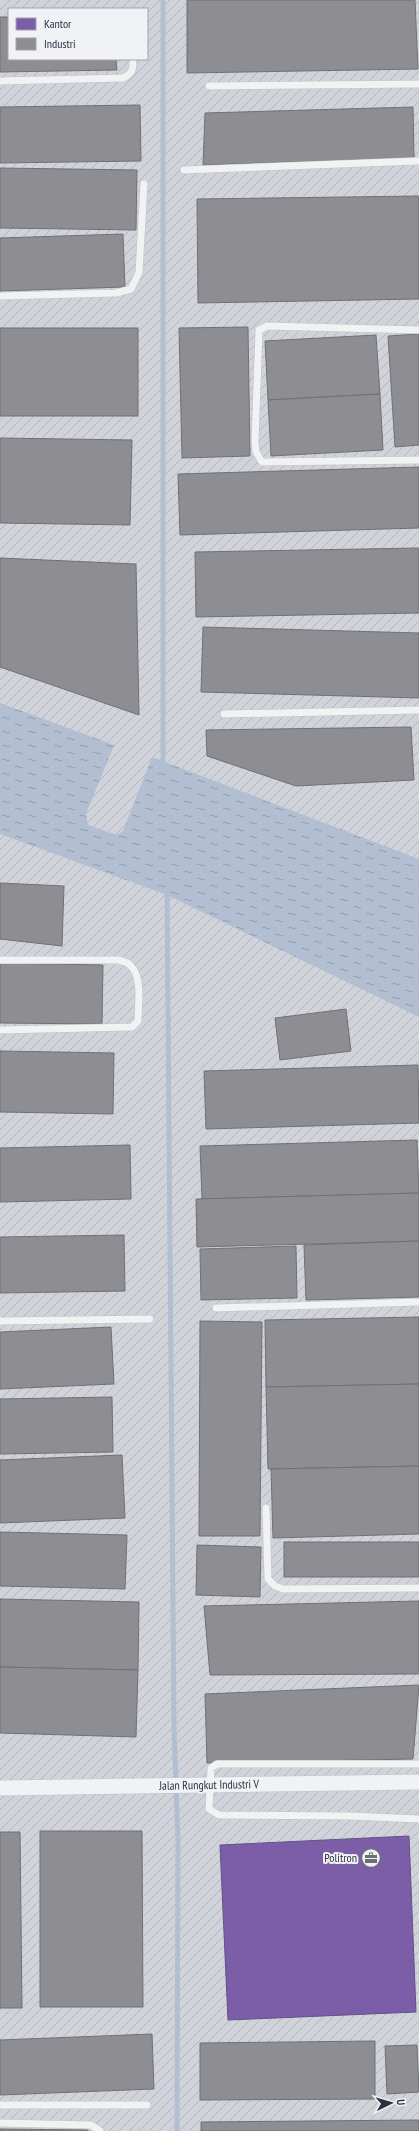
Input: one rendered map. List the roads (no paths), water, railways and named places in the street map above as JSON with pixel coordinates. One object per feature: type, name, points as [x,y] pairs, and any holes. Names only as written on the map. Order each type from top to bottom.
[{"type":"street","name":"Jalan Rungkut Industri V","points":[[0,1788],[419,1782]]},
{"type":"lane","points":[[0,81],[123,78],[131,74],[134,60]]},
{"type":"lane","points":[[209,86],[419,84]]},
{"type":"lane","points":[[184,170],[419,160]]},
{"type":"lane","points":[[0,296],[116,293],[131,289],[139,273],[144,184]]},
{"type":"lane","points":[[419,330],[267,326],[259,330],[255,441],[256,452],[262,462],[419,460]]},
{"type":"lane","points":[[224,714],[419,710]]},
{"type":"lane","points":[[0,960],[118,960],[129,964],[137,974],[139,1001],[138,1021],[132,1026],[0,1030]]},
{"type":"lane","points":[[216,1308],[419,1302]]},
{"type":"lane","points":[[0,1321],[150,1319]]},
{"type":"lane","points":[[266,1508],[268,1579],[275,1586],[283,1589],[419,1588]]},
{"type":"lane","points":[[419,1764],[217,1764],[211,1768],[209,1809],[219,1816],[350,1816],[419,1819]]},
{"type":"lane","points":[[0,2105],[147,2105]]},
{"type":"lane","points":[[0,2124],[91,2125],[100,2131]]},
{"type":"water","points":[[0,703],[114,745],[86,814],[88,825],[117,835],[123,831],[152,757],[419,859],[419,1017],[167,895],[0,834]]},
{"type":"waterway","points":[[163,0],[163,767]]},
{"type":"waterway","points":[[167,889],[174,1728],[178,1842],[177,2131]]},
{"type":"place","name":"Politron","points":[[371,1858]]}]
